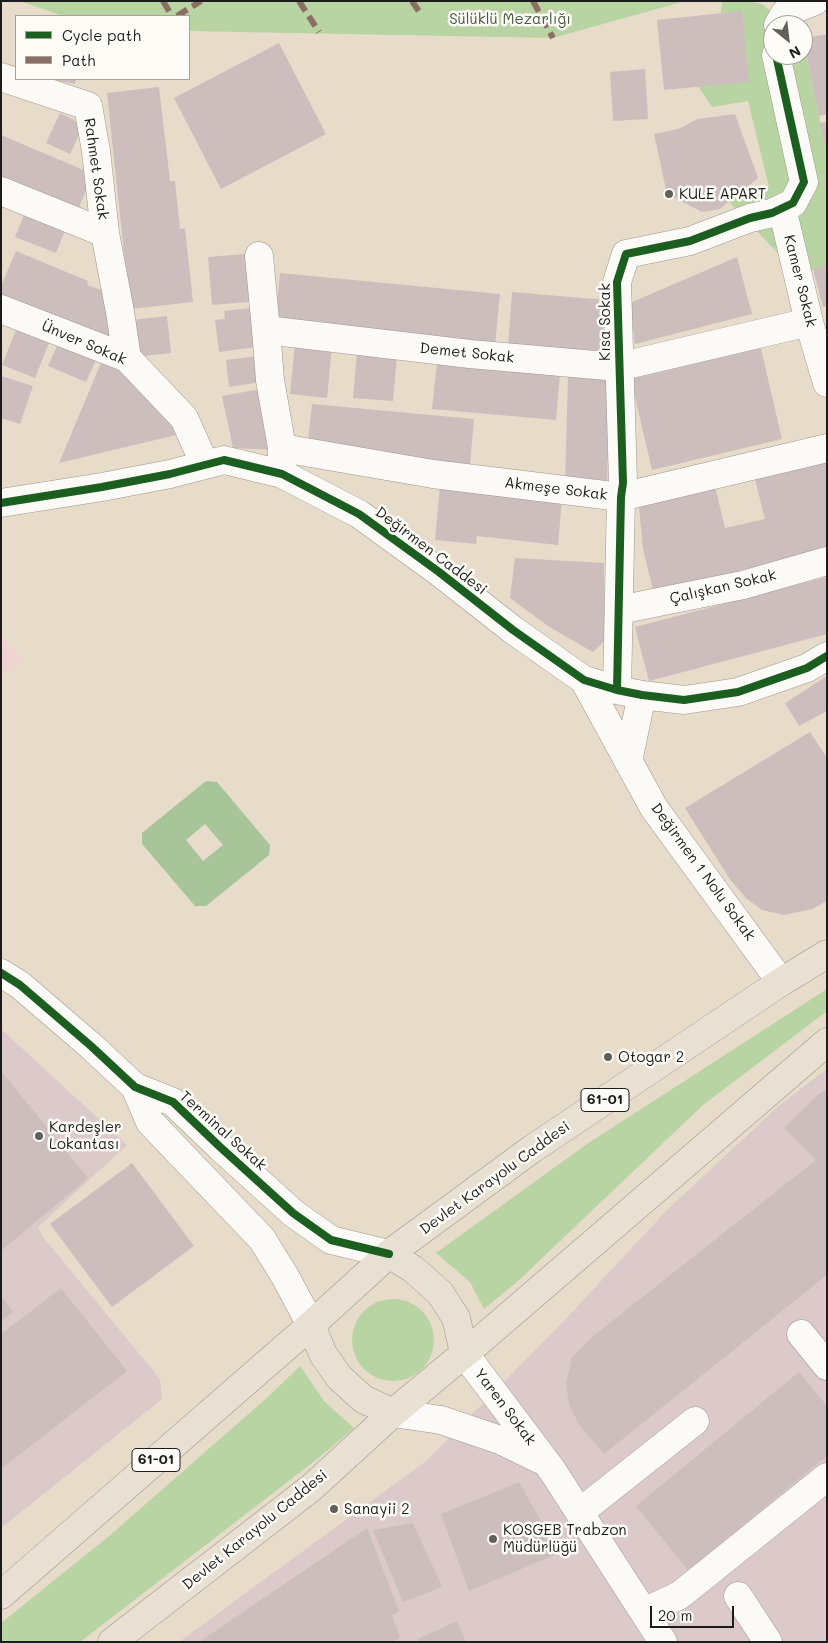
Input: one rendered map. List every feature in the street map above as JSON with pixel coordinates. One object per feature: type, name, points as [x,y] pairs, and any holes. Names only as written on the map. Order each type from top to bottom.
[{"type":"main road","name":"Devlet Karayolu Caddesi","points":[[1,1595],[390,1254],[532,1149],[781,982],[827,954]]},
{"type":"main road","name":"Devlet Karayolu Caddesi","points":[[112,1642],[311,1488],[393,1413],[827,1042]]},
{"type":"main road","points":[[390,1254],[413,1269],[440,1293],[456,1318],[464,1353]]},
{"type":"main road","points":[[311,1325],[323,1354],[340,1377],[363,1399],[393,1413]]},
{"type":"street","points":[[784,15],[815,1]]},
{"type":"street","name":"Kısa Sokak","points":[[630,693],[619,610],[621,497],[623,483],[618,367],[617,282],[626,254],[690,241],[750,218],[772,213],[794,203],[804,182],[778,65]]},
{"type":"street","name":"Rahmet Sokak","points":[[1,78],[88,106],[96,151],[105,233]]},
{"type":"street","points":[[1,191],[105,233],[127,358]]},
{"type":"street","name":"Kamer Sokak","points":[[782,208],[809,322],[827,383]]},
{"type":"street","points":[[259,256],[270,380],[282,461]]},
{"type":"street","name":"Ünver Sokak","points":[[1,309],[127,358],[184,418],[206,465]]},
{"type":"street","name":"Demet Sokak","points":[[266,330],[470,354],[618,367],[809,322]]},
{"type":"street","name":"Akmeşe Sokak","points":[[282,461],[432,474],[621,497],[827,448]]},
{"type":"street","name":"Değirmen Caddesi","points":[[1,503],[102,487],[224,460],[282,461],[439,572],[514,630],[584,680],[630,693],[684,700],[738,692],[807,668],[827,656]]},
{"type":"street","name":"Çalışkan Sokak","points":[[619,610],[743,586],[827,561]]},
{"type":"street","name":"Değirmen 1 Nolu Sokak","points":[[584,680],[654,808],[781,982]]},
{"type":"street","points":[[628,760],[630,693]]},
{"type":"street","name":"Terminal Sokak","points":[[1,973],[26,991],[135,1088],[173,1102],[293,1213],[331,1240],[390,1254]]},
{"type":"street","name":"Terminal Sokak","points":[[135,1088],[150,1122],[262,1239],[286,1278],[311,1325]]},
{"type":"street","points":[[801,1334],[827,1366]]},
{"type":"street","name":"Yaren Sokak","points":[[464,1353],[545,1461],[663,1642]]},
{"type":"street","name":"Yaren Sokak","points":[[393,1413],[441,1420],[500,1440],[545,1461]]},
{"type":"street","points":[[580,1512],[695,1421]]},
{"type":"street","points":[[644,1612],[680,1595],[827,1476]]},
{"type":"street","points":[[738,1596],[768,1642]]},
{"type":"shaded area","points":[[1,636],[22,660],[1,675]]},
{"type":"shaded area","points":[[1,1029],[127,1145],[38,1227],[43,1237],[160,1379],[162,1399],[1,1528]]},
{"type":"shaded area","points":[[827,1069],[827,1642],[179,1642],[426,1461],[561,1324],[667,1210],[781,1104]]},
{"type":"green space","name":"Sülüklü Mezarlığı","points":[[20,1],[685,1],[553,38],[190,31],[190,15],[60,15]]},
{"type":"green space","points":[[722,1],[747,1],[762,4],[775,15],[763,15],[763,65],[808,65],[827,153],[827,267],[797,273],[724,197],[769,187],[748,101],[712,107],[692,77],[721,13]]},
{"type":"green space","points":[[206,781],[217,782],[270,845],[269,855],[206,906],[195,906],[142,844],[142,833]],"holes":[[[205,824],[223,845],[203,861],[186,840]]]},
{"type":"green space","points":[[827,989],[827,1011],[703,1105],[518,1281],[484,1309],[470,1282],[436,1253],[587,1144]]},
{"type":"green space","points":[[393,1299],[409,1302],[422,1311],[431,1324],[434,1340],[431,1356],[422,1369],[409,1378],[393,1381],[377,1378],[364,1369],[355,1356],[352,1340],[355,1324],[364,1311],[377,1302]]},
{"type":"green space","points":[[300,1366],[324,1401],[354,1428],[321,1456],[80,1642],[1,1642],[1,1623],[108,1537],[269,1396]]},
{"type":"building","points":[[742,11],[749,82],[664,90],[657,20]]},
{"type":"building","points":[[827,34],[827,114],[819,116],[808,65],[813,65],[813,37]]},
{"type":"building","points":[[279,43],[326,134],[221,189],[174,98]]},
{"type":"building","points":[[645,69],[648,119],[613,121],[610,72]]},
{"type":"building","points":[[53,80],[76,80],[75,84]]},
{"type":"building","points":[[159,87],[170,181],[175,181],[180,229],[185,228],[193,302],[130,309],[107,93]]},
{"type":"building","points":[[60,113],[84,125],[70,154],[46,143]]},
{"type":"building","points":[[735,114],[758,178],[720,209],[702,212],[667,194],[654,134],[678,129],[698,119]]},
{"type":"building","points":[[827,122],[827,149],[826,149],[820,123]]},
{"type":"building","points":[[1,135],[93,174],[77,212],[1,180]]},
{"type":"building","points":[[26,210],[67,225],[56,253],[15,237]]},
{"type":"building","points":[[16,251],[88,281],[87,285],[107,292],[114,344],[1,298],[1,286]]},
{"type":"building","points":[[246,254],[249,302],[212,305],[208,257]]},
{"type":"building","points":[[737,257],[752,314],[635,344],[630,303]]},
{"type":"building","points":[[827,266],[827,306],[823,307],[813,269]]},
{"type":"building","points":[[280,273],[500,294],[495,345],[275,325]]},
{"type":"building","points":[[512,292],[606,300],[601,353],[508,346]]},
{"type":"building","points":[[251,308],[256,347],[219,352],[215,320],[225,319],[224,311]]},
{"type":"building","points":[[167,316],[171,353],[135,357],[131,320]]},
{"type":"building","points":[[18,325],[51,338],[35,378],[2,365]]},
{"type":"building","points":[[758,336],[782,439],[652,470],[628,367]]},
{"type":"building","points":[[295,343],[332,346],[327,398],[290,394]]},
{"type":"building","points":[[58,344],[96,360],[86,382],[48,366]]},
{"type":"building","points":[[357,353],[397,356],[393,401],[353,398]]},
{"type":"building","points":[[259,356],[262,382],[229,387],[226,360]]},
{"type":"building","points":[[101,363],[129,375],[178,424],[176,435],[59,463]]},
{"type":"building","points":[[437,363],[560,374],[556,420],[432,409]]},
{"type":"building","points":[[568,375],[610,376],[607,484],[565,483]]},
{"type":"building","points":[[1,376],[33,386],[20,424],[1,418]]},
{"type":"building","points":[[266,388],[275,450],[233,448],[222,396]]},
{"type":"building","points":[[312,404],[474,419],[470,464],[307,449]]},
{"type":"building","points":[[827,448],[827,556],[655,598],[643,549],[638,496],[713,478],[725,528],[765,519],[752,467]]},
{"type":"building","points":[[440,486],[562,499],[558,545],[477,536],[476,544],[435,540]]},
{"type":"building","points":[[515,558],[604,563],[604,641],[593,652],[551,628],[510,598]]},
{"type":"building","points":[[827,577],[827,634],[649,681],[635,627]]},
{"type":"building","points":[[827,676],[827,711],[799,726],[785,703]]},
{"type":"building","points":[[810,732],[827,758],[827,901],[812,909],[784,915],[762,910],[746,898],[729,878],[685,808]]},
{"type":"building","points":[[1,1071],[88,1178],[1,1251]]},
{"type":"building","points":[[827,1089],[827,1275],[604,1454],[580,1426],[569,1405],[566,1384],[572,1357],[597,1333],[816,1160],[784,1128],[819,1094]]},
{"type":"building","points":[[132,1163],[194,1246],[112,1307],[50,1224]]},
{"type":"building","points":[[61,1288],[127,1371],[1,1469],[1,1334]]},
{"type":"building","points":[[1,1296],[13,1312],[1,1321]]},
{"type":"building","points":[[799,1372],[827,1406],[827,1456],[688,1570],[636,1506]]},
{"type":"building","points":[[519,1482],[559,1553],[469,1591],[441,1514]]},
{"type":"building","points":[[413,1523],[442,1587],[403,1602],[373,1530]]},
{"type":"building","points":[[367,1528],[399,1611],[392,1615],[400,1638],[392,1642],[199,1642]]},
{"type":"building","points":[[457,1621],[466,1642],[419,1642],[418,1639]]},
{"type":"marked path","points":[[163,1],[171,15]]},
{"type":"marked path","points":[[179,15],[201,1]]},
{"type":"marked path","points":[[299,1],[319,32]]},
{"type":"marked path","points":[[412,1],[420,13]]},
{"type":"marked path","points":[[533,1],[553,38]]},
{"type":"cycle path","points":[[617,690],[621,497],[623,483],[617,282],[626,254],[690,241],[750,218],[772,213],[793,203],[804,182],[778,65]]},
{"type":"cycle path","points":[[1,503],[170,474],[224,460],[282,474],[359,514],[439,572],[513,630],[584,680],[617,690],[684,700],[738,692],[807,668],[827,656]]},
{"type":"cycle path","points":[[1,973],[20,985],[135,1087],[173,1102],[293,1213],[331,1240],[389,1254]]},
{"type":"place","name":"KULE APART","points":[[669,194]]},
{"type":"place","name":"Otogar 2","points":[[608,1057]]},
{"type":"place","name":"Kardeşler Lokantası","points":[[39,1136]]},
{"type":"place","name":"Sanayii 2","points":[[334,1509]]},
{"type":"place","name":"KOSGEB Trabzon Müdürlüğü","points":[[493,1539]]}]
